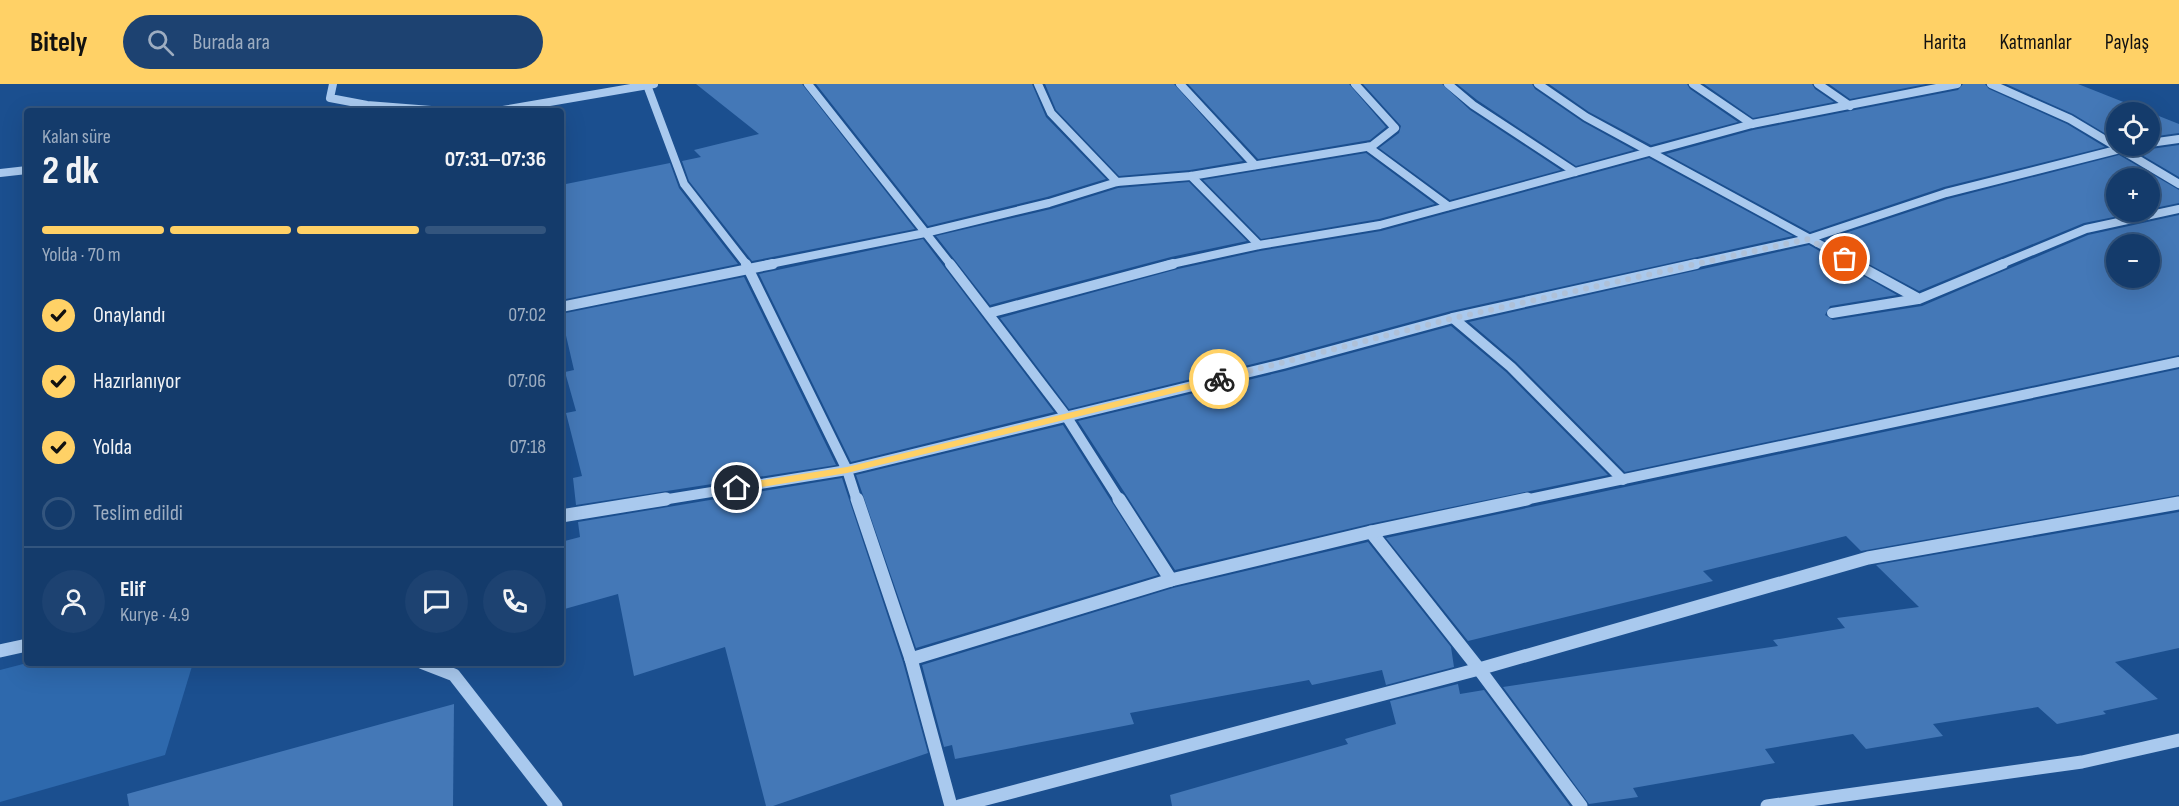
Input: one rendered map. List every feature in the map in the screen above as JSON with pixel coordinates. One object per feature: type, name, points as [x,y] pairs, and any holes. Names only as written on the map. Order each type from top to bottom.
[{"type":"street","points":[[333,84],[330,98],[367,105],[406,108]]},
{"type":"street","points":[[808,84],[989,313],[1066,416],[1171,580]]},
{"type":"street","points":[[1038,84],[1051,113],[1117,182]]},
{"type":"street","points":[[1180,84],[1255,165]]},
{"type":"street","points":[[564,306],[748,267],[925,233],[1049,203],[1117,182],[1191,176],[1368,147],[1395,128],[1355,84]]},
{"type":"street","points":[[1449,84],[1473,105],[1575,171]]},
{"type":"street","points":[[1538,84],[1586,117],[1919,299]]},
{"type":"street","points":[[1693,84],[1752,124]]},
{"type":"street","points":[[1818,84],[1850,106]]},
{"type":"street","points":[[989,313],[1184,261],[1259,245],[1380,225],[1752,124],[1957,84]]},
{"type":"street","points":[[1991,84],[2070,119],[2106,140]]},
{"type":"street","points":[[515,108],[650,85],[684,184],[748,267],[847,470],[911,659],[951,806]]},
{"type":"street","points":[[2160,142],[2179,139]]},
{"type":"street","points":[[1368,147],[1448,206]]},
{"type":"street","points":[[564,516],[847,470],[1283,364],[1454,318],[1808,239],[1946,193],[2106,150]]},
{"type":"street","points":[[2134,156],[2179,184]]},
{"type":"street","points":[[0,173],[24,170]]},
{"type":"street","points":[[1191,176],[1259,245]]},
{"type":"street","points":[[1832,313],[1919,299],[2086,229],[2179,209]]},
{"type":"street","points":[[1454,318],[1511,367],[1623,480]]},
{"type":"street","points":[[911,659],[1171,580],[1371,532],[2179,362]]},
{"type":"street","points":[[959,806],[1479,669],[1868,558],[2179,503]]},
{"type":"street","points":[[1371,532],[1479,669],[1581,806]]},
{"type":"street","points":[[0,651],[24,646]]},
{"type":"street","points":[[431,666],[454,675],[556,806]]},
{"type":"street","points":[[1767,806],[2082,762],[2179,740]]},
{"type":"shaded area","points":[[24,664],[24,666],[192,666],[165,755],[0,802],[0,670]]},
{"type":"building","points":[[696,84],[802,84],[915,229],[752,261],[689,181],[682,161],[701,157],[694,150],[759,134]]},
{"type":"building","points":[[816,84],[1032,84],[1046,117],[1106,179],[1047,197],[928,226]]},
{"type":"building","points":[[1045,84],[1174,84],[1243,161],[1190,170],[1119,176],[1056,110]]},
{"type":"building","points":[[1188,84],[1349,84],[1386,127],[1370,140],[1258,159]]},
{"type":"building","points":[[1363,84],[1442,84],[1470,110],[1561,170],[1450,200],[1379,148],[1399,133],[1401,126]]},
{"type":"building","points":[[1457,84],[1532,84],[1535,89],[1583,122],[1634,150],[1576,166],[1477,100]]},
{"type":"building","points":[[1549,84],[1687,84],[1690,89],[1738,122],[1651,145],[1589,112]]},
{"type":"building","points":[[1704,84],[1812,84],[1815,89],[1834,102],[1753,118]]},
{"type":"building","points":[[1829,84],[1926,84],[1850,99]]},
{"type":"building","points":[[1963,84],[1985,84],[1989,89],[2067,124],[2105,147],[1944,187],[1810,232],[1666,154],[1753,130],[1958,90]]},
{"type":"building","points":[[2006,84],[2078,84],[2124,102],[2106,102],[2106,134],[2073,114]]},
{"type":"building","points":[[2160,117],[2179,124],[2179,133],[2160,136]]},
{"type":"building","points":[[2179,145],[2179,177],[2143,156],[2160,156],[2160,148]]},
{"type":"building","points":[[1366,153],[1435,204],[1379,219],[1261,239],[1203,180]]},
{"type":"building","points":[[2115,156],[2121,156],[2141,168],[2106,168],[2106,219],[2084,223],[1919,291],[1824,240],[1948,199]]},
{"type":"building","points":[[1649,158],[1793,236],[1451,311],[1281,357],[1069,409],[1000,318],[1178,269],[1260,251],[1381,231]]},
{"type":"building","points":[[670,163],[679,188],[738,264],[564,299],[564,184]]},
{"type":"building","points":[[2160,179],[2179,190],[2179,203],[2160,207]]},
{"type":"building","points":[[1189,182],[1247,241],[1171,257],[990,305],[936,236],[1051,209],[1118,188]]},
{"type":"building","points":[[2179,215],[2179,355],[1625,472],[1516,362],[1469,322],[1809,245],[1897,295],[1830,306],[1825,315],[1833,320],[1922,306],[2088,235],[2147,222],[2160,222],[2160,219]]},
{"type":"building","points":[[923,239],[1054,412],[851,462],[759,274]]},
{"type":"building","points":[[744,277],[836,465],[576,505],[573,478],[582,476],[566,413],[576,411],[565,372],[574,370],[564,327],[564,313]]},
{"type":"building","points":[[1451,326],[1506,372],[1608,475],[1369,524],[1175,570],[1078,421],[1285,371]]},
{"type":"building","points":[[2179,369],[2179,495],[1861,551],[1846,536],[1703,571],[1713,581],[1468,641],[1386,538]]},
{"type":"building","points":[[1063,425],[1158,575],[916,648],[856,475]]},
{"type":"building","points":[[842,478],[903,662],[928,753],[773,806],[766,806],[725,647],[634,676],[618,594],[564,609],[564,541],[580,537],[578,522]]},
{"type":"building","points":[[2179,512],[2179,648],[2115,662],[2158,699],[2103,711],[2106,714],[2057,724],[2038,707],[1933,724],[1943,736],[1866,749],[1853,734],[1765,749],[1775,763],[1633,788],[1638,797],[1589,804],[1503,687],[1778,646],[1773,640],[1845,628],[1837,618],[1919,607],[1876,565]]},
{"type":"building","points":[[1368,542],[1451,647],[1454,667],[1386,685],[1382,670],[1312,685],[1309,680],[1130,713],[1134,724],[955,759],[952,745],[944,747],[922,665],[1173,588]]},
{"type":"building","points":[[1458,684],[1460,694],[1484,690],[1570,806],[1172,806],[1170,795],[1348,744],[1345,739],[1396,724],[1390,701]]},
{"type":"building","points":[[454,704],[453,806],[129,806],[127,794]]},
{"type":"way so far","points":[[1219,379],[1454,318],[1808,239],[1845,259]]},
{"type":"route","points":[[737,488],[847,470],[1219,379]]}]
